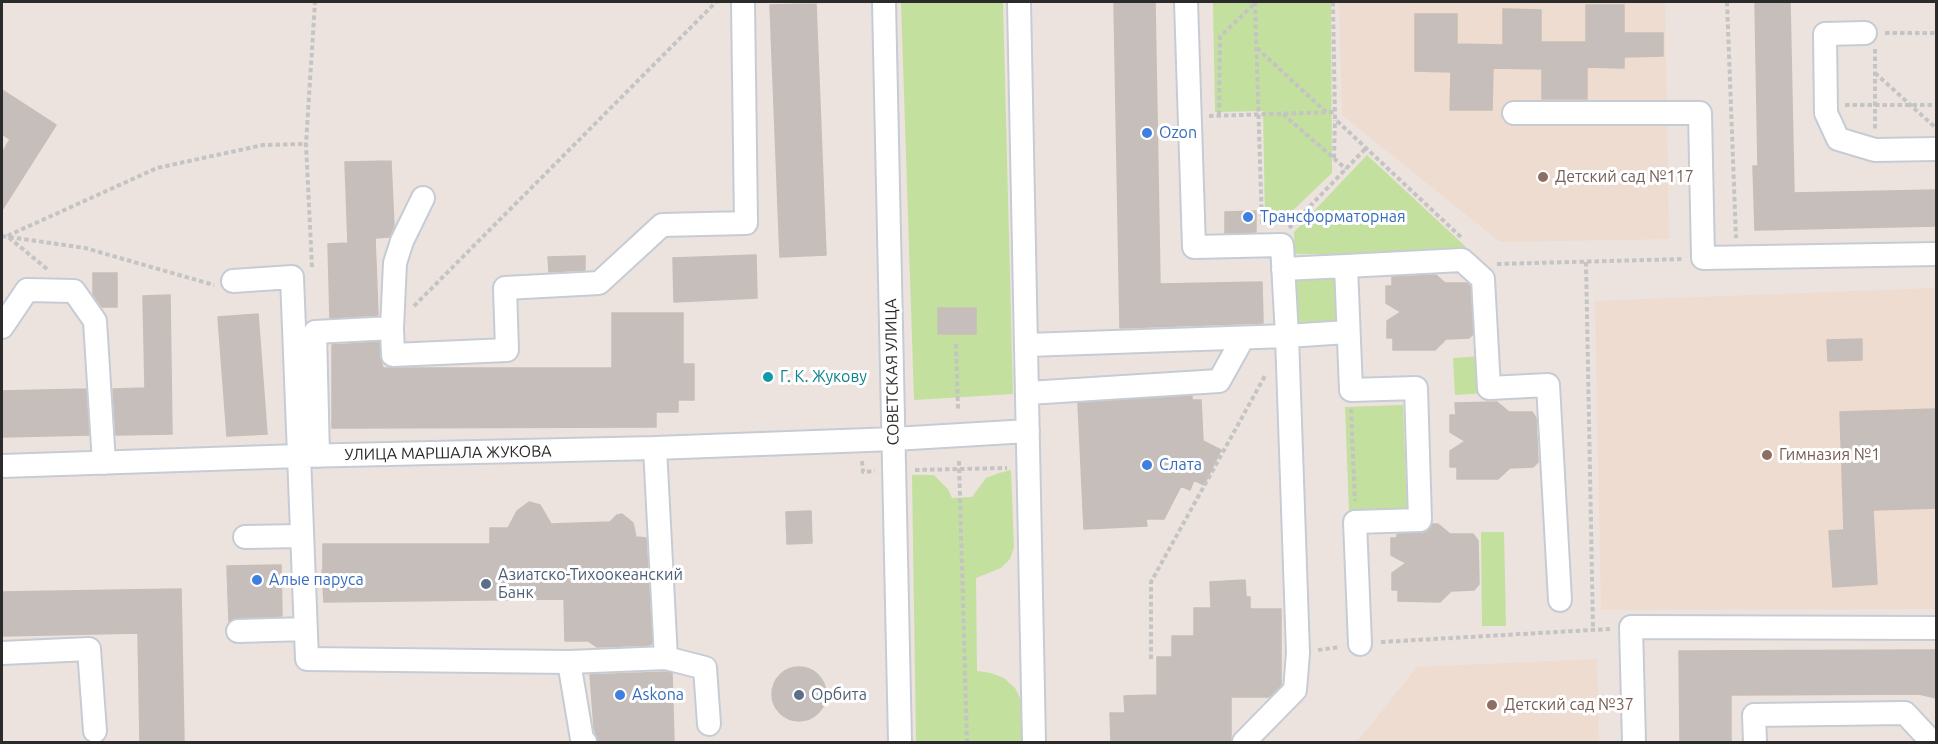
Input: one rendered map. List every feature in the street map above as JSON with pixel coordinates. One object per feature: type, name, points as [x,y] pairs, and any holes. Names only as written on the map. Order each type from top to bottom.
[{"type":"street","points":[[423,198],[402,241],[396,263],[392,328],[393,355],[507,350],[504,288],[599,283],[662,225],[746,223],[743,2]]},
{"type":"street","name":"СОВЕТСКАЯ УЛИЦА","points":[[884,2],[900,742]]},
{"type":"street","points":[[1019,2],[1034,742]]},
{"type":"street","points":[[1186,2],[1194,247],[1282,245],[1298,653],[1295,690],[1244,742]]},
{"type":"street","points":[[1870,33],[1825,34],[1826,113],[1838,139],[1875,150],[1936,149]]},
{"type":"street","points":[[1514,113],[1700,113],[1703,258],[1936,254]]},
{"type":"street","points":[[1283,268],[1462,260],[1483,279],[1489,388],[1548,385],[1560,600]]},
{"type":"street","points":[[1346,266],[1351,390],[1416,388],[1417,410],[1420,520],[1355,522],[1360,644]]},
{"type":"street","points":[[233,281],[292,277],[308,456]]},
{"type":"street","points":[[2,327],[27,290],[74,291],[95,321],[104,463]]},
{"type":"street","points":[[392,328],[315,332],[302,536],[307,659],[568,662],[666,658],[705,668],[709,724]]},
{"type":"street","points":[[1027,345],[1347,332]]},
{"type":"street","points":[[1028,393],[1219,381],[1243,338]]},
{"type":"street","name":"УЛИЦА МАРШАЛА ЖУКОВА","points":[[2,466],[655,448],[894,439],[1028,431]]},
{"type":"street","points":[[655,448],[666,658]]},
{"type":"street","points":[[245,537],[302,536]]},
{"type":"street","points":[[1634,742],[1631,627],[1936,628]]},
{"type":"street","points":[[238,631],[306,630]]},
{"type":"street","points":[[2,652],[89,650],[96,731]]},
{"type":"street","points":[[568,662],[582,739],[585,742]]},
{"type":"street","points":[[1755,742],[1754,715],[1905,712],[1932,742]]},
{"type":"path","points":[[312,273],[306,144],[315,2]]},
{"type":"path","points":[[392,328],[716,2]]},
{"type":"path","points":[[1219,115],[1220,37],[1256,2]]},
{"type":"path","points":[[1256,2],[1258,114],[1267,245]]},
{"type":"path","points":[[1333,2],[1334,158]]},
{"type":"path","points":[[1727,2],[1737,258]]},
{"type":"path","points":[[1875,150],[1875,73],[1870,33],[1936,33]]},
{"type":"path","points":[[1256,47],[1327,112]]},
{"type":"path","points":[[1875,73],[1936,128]]},
{"type":"path","points":[[1826,105],[1936,105]]},
{"type":"path","points":[[1190,116],[1335,112]]},
{"type":"path","points":[[1282,113],[1346,169]]},
{"type":"path","points":[[1335,119],[1465,241]]},
{"type":"path","points":[[4,236],[157,168],[263,145],[306,144]]},
{"type":"path","points":[[1267,245],[1366,148]]},
{"type":"path","points":[[4,236],[85,248],[222,287],[233,281]]},
{"type":"path","points":[[4,236],[74,291]]},
{"type":"path","points":[[1490,264],[1703,258]]},
{"type":"path","points":[[1586,262],[1593,630]]},
{"type":"path","points":[[956,344],[958,409]]},
{"type":"path","points":[[1150,659],[1151,582],[1270,367]]},
{"type":"path","points":[[1351,390],[1355,522]]},
{"type":"path","points":[[862,456],[863,472],[882,471]]},
{"type":"path","points":[[959,461],[967,742]]},
{"type":"path","points":[[914,470],[1007,468]]},
{"type":"path","points":[[1298,653],[1360,644],[1631,627]]},
{"type":"shaded area","name":"Детский сад №117","points":[[1339,2],[1665,2],[1669,239],[1500,242],[1342,115]]},
{"type":"shaded area","name":"Гимназия №1","points":[[1936,288],[1936,609],[1601,610],[1595,301]]},
{"type":"shaded area","name":"Детский сад №37","points":[[1597,659],[1599,742],[1357,742],[1417,667]]},
{"type":"green space","points":[[901,2],[1003,2],[1013,394],[914,400]]},
{"type":"green space","points":[[1213,2],[1331,2],[1332,173],[1285,218],[1265,219],[1263,111],[1215,112]]},
{"type":"green space","points":[[1367,155],[1466,247],[1435,260],[1341,261],[1340,254],[1295,254],[1294,232]]},
{"type":"green space","points":[[1339,274],[1342,337],[1299,339],[1296,276]]},
{"type":"green space","points":[[1483,356],[1485,393],[1455,395],[1453,358]]},
{"type":"green space","points":[[1403,405],[1407,509],[1349,511],[1345,407]]},
{"type":"green space","points":[[1011,470],[1014,547],[1010,559],[1001,568],[976,578],[977,671],[1004,678],[1015,688],[1021,700],[1021,742],[916,742],[912,475],[934,475],[948,489],[952,498],[972,497],[986,478]]},
{"type":"green space","points":[[1481,532],[1504,532],[1506,626],[1482,626]]},
{"type":"building","points":[[1114,2],[1155,2],[1160,284],[1262,282],[1263,323],[1120,328]]},
{"type":"building","points":[[1755,2],[1790,2],[1794,193],[1936,190],[1936,226],[1755,230],[1753,166],[1758,166]]},
{"type":"building","points":[[816,4],[826,255],[780,257],[770,5]]},
{"type":"building","points":[[1586,5],[1624,5],[1624,33],[1663,33],[1663,56],[1624,57],[1624,68],[1587,67],[1587,99],[1542,99],[1542,69],[1493,68],[1492,110],[1450,110],[1451,72],[1415,71],[1415,14],[1457,14],[1457,44],[1503,45],[1503,9],[1541,10],[1541,42],[1586,42]]},
{"type":"building","points":[[2,90],[56,125],[2,210],[2,153],[10,139],[2,134]]},
{"type":"building","points":[[391,161],[394,227],[389,237],[375,238],[378,315],[330,318],[328,244],[348,243],[345,162]]},
{"type":"building","points":[[1256,211],[1256,232],[1225,233],[1225,212]]},
{"type":"building","points":[[756,255],[757,298],[674,302],[673,258]]},
{"type":"building","points":[[585,256],[585,270],[549,272],[548,257]]},
{"type":"building","points":[[93,273],[117,273],[117,307],[102,307],[93,294]]},
{"type":"building","points":[[1436,275],[1445,283],[1467,283],[1470,286],[1473,334],[1469,338],[1446,339],[1435,350],[1393,350],[1393,338],[1387,338],[1387,321],[1401,312],[1386,303],[1386,286],[1392,286],[1392,277]]},
{"type":"building","points":[[170,295],[172,434],[116,435],[113,389],[145,388],[143,296]]},
{"type":"building","points":[[938,308],[976,308],[976,334],[938,334]]},
{"type":"building","points":[[612,313],[683,313],[683,364],[694,364],[694,400],[678,400],[678,412],[656,412],[656,427],[332,428],[332,345],[379,342],[383,368],[612,368]]},
{"type":"building","points":[[258,314],[267,434],[227,436],[218,317]]},
{"type":"building","points":[[1862,339],[1862,360],[1828,361],[1827,340]]},
{"type":"building","points":[[86,389],[89,435],[2,437],[2,391]]},
{"type":"building","name":"Слата","points":[[1192,396],[1192,400],[1201,400],[1203,441],[1221,450],[1204,485],[1194,480],[1190,490],[1181,486],[1164,519],[1146,519],[1147,526],[1084,529],[1078,403]]},
{"type":"building","points":[[1497,402],[1509,412],[1532,412],[1536,418],[1538,462],[1533,467],[1510,468],[1498,479],[1457,479],[1457,467],[1450,467],[1450,451],[1465,441],[1450,432],[1450,415],[1456,415],[1455,403]]},
{"type":"building","points":[[1936,409],[1936,508],[1873,510],[1877,584],[1833,587],[1829,531],[1844,530],[1840,412]]},
{"type":"building","points":[[529,502],[540,505],[551,524],[610,522],[617,515],[622,514],[633,523],[636,537],[646,538],[652,643],[650,645],[597,647],[588,641],[565,641],[564,599],[324,602],[323,544],[490,544],[490,528],[508,528],[517,511]]},
{"type":"building","points":[[811,511],[812,543],[787,544],[786,512]]},
{"type":"building","points":[[1432,524],[1438,524],[1450,534],[1473,534],[1478,541],[1479,584],[1474,590],[1451,591],[1440,602],[1398,601],[1398,590],[1392,590],[1392,573],[1406,563],[1391,555],[1391,538],[1397,538],[1397,534],[1427,532]]},
{"type":"building","points":[[281,565],[282,616],[238,618],[229,622],[227,566]]},
{"type":"building","points":[[1245,580],[1246,597],[1250,597],[1250,609],[1281,609],[1281,685],[1269,697],[1231,697],[1231,742],[1111,742],[1110,713],[1125,713],[1124,696],[1157,695],[1157,657],[1172,657],[1172,636],[1194,636],[1194,608],[1211,608],[1210,582]]},
{"type":"building","points":[[181,589],[184,742],[140,742],[138,633],[2,636],[2,592]]},
{"type":"building","points":[[1936,650],[1936,698],[1919,694],[1731,695],[1731,742],[1680,742],[1679,651]]},
{"type":"building","name":"Орбита","points":[[794,667],[804,667],[814,671],[822,679],[826,694],[822,709],[814,717],[804,721],[794,721],[784,717],[776,709],[772,699],[772,689],[776,679],[784,671]]},
{"type":"building","points":[[672,673],[674,742],[598,742],[594,727],[590,675]]},
{"type":"place","name":"Ozon","points":[[1147,133]]},
{"type":"place","name":"Детский сад №117","points":[[1543,177]]},
{"type":"place","name":"Трансформаторная","points":[[1248,217]]},
{"type":"place","name":"Г. К. Жукову","points":[[768,377]]},
{"type":"place","name":"Гимназия №1","points":[[1767,455]]},
{"type":"place","name":"Слата","points":[[1147,465]]},
{"type":"place","name":"Алые паруса","points":[[257,580]]},
{"type":"place","name":"Азиатско-Тихоокеанский Банк","points":[[486,584]]},
{"type":"place","name":"Askona","points":[[620,695]]},
{"type":"place","name":"Орбита","points":[[799,695]]},
{"type":"place","name":"Детский сад №37","points":[[1492,705]]}]
